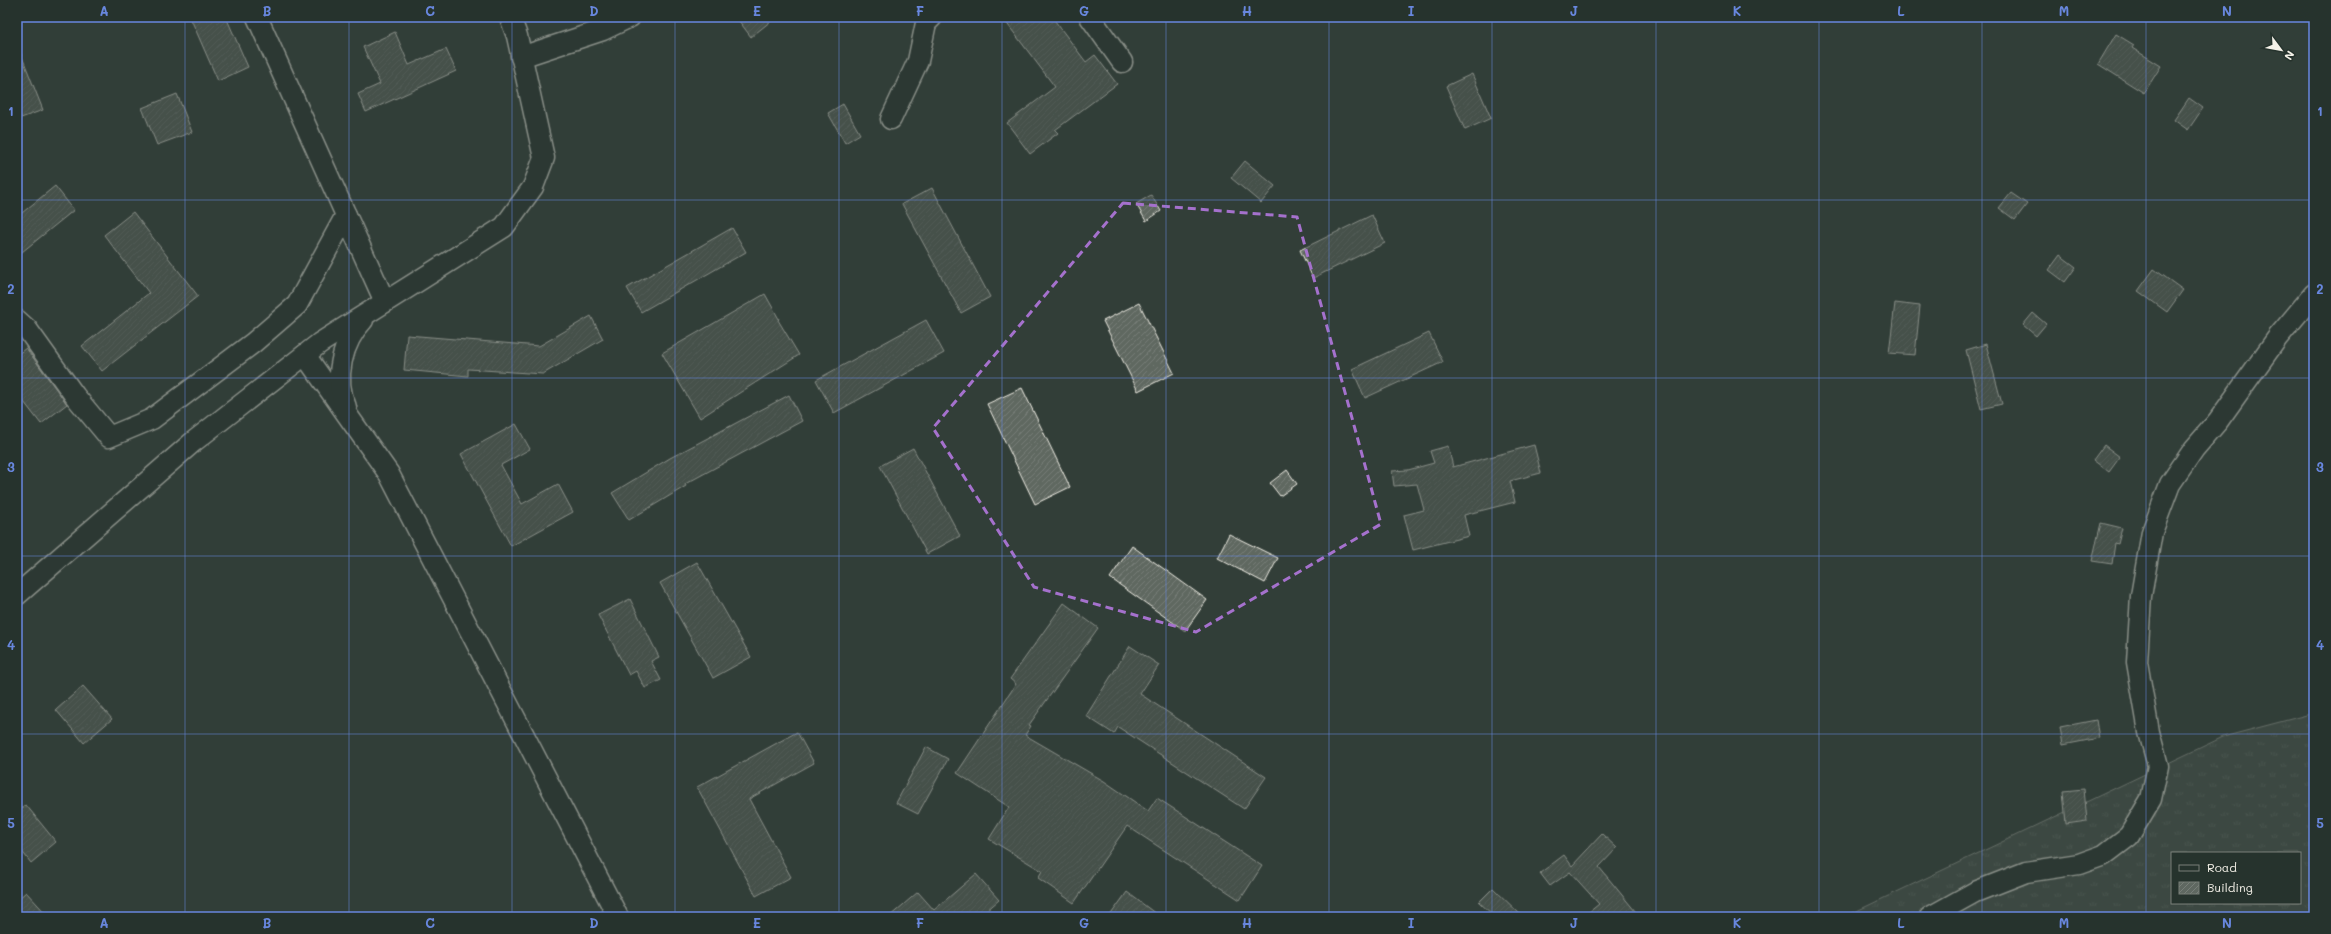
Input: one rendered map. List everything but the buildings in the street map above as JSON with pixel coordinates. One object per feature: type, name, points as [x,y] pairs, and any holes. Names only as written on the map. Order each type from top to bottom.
[{"type":"street","points":[[257,17],[346,215],[378,306]]},
{"type":"street","points":[[17,595],[193,442],[320,343],[504,227],[533,187],[544,158],[517,36],[510,17]]},
{"type":"street","points":[[521,58],[603,30],[630,17]]},
{"type":"street","points":[[891,119],[918,61],[926,23],[932,17]]},
{"type":"street","points":[[1090,17],[1122,62]]},
{"type":"street","points":[[17,320],[27,329],[75,396],[108,437],[152,419],[253,343],[297,305],[346,215]]},
{"type":"street","points":[[1930,917],[1975,892],[2026,872],[2079,864],[2104,855],[2129,836],[2151,799],[2158,766],[2149,732],[2137,662],[2141,596],[2152,532],[2170,484],[2194,449],[2218,421],[2278,337],[2314,294]]},
{"type":"street","points":[[353,424],[343,401],[340,376],[342,358],[354,329],[378,306]]},
{"type":"street","points":[[305,355],[389,474],[618,917]]},
{"type":"highlighted area","points":[[1123,203],[1297,217],[1381,524],[1196,632],[1034,587],[933,428]]},
{"type":"green space","points":[[2314,713],[2314,917],[1844,917],[2223,737]]}]
